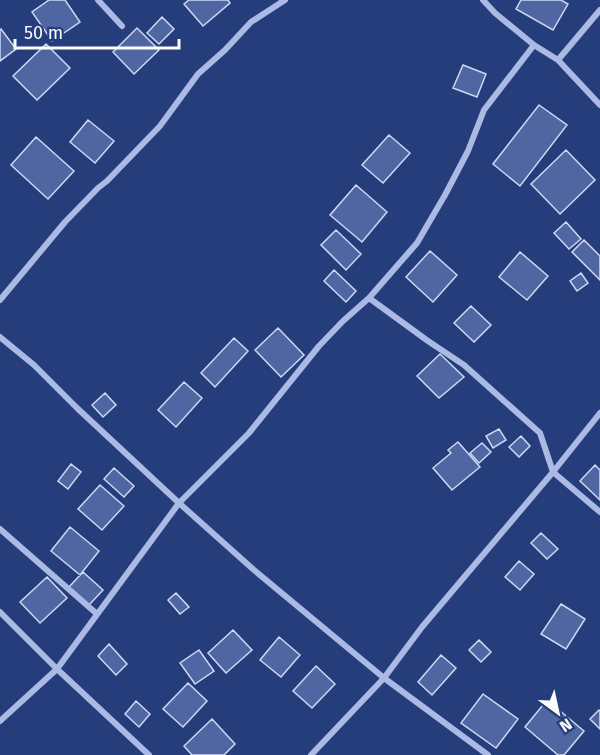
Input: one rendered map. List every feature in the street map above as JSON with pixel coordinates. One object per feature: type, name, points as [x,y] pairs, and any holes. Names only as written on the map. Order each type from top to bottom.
[{"type":"street","points":[[98,0],[122,26]]},
{"type":"street","points":[[0,300],[65,222],[160,126],[198,74],[252,22],[285,0]]},
{"type":"street","points":[[483,0],[495,13],[534,45],[558,60],[600,105]]},
{"type":"street","points":[[558,60],[600,10]]},
{"type":"street","points":[[0,721],[57,669],[179,503],[249,433],[319,345],[369,298],[417,243],[468,151],[484,110],[534,45]]},
{"type":"street","points":[[369,298],[464,365],[540,433],[553,472],[600,512]]},
{"type":"street","points":[[0,337],[34,365],[76,408],[254,570],[384,678],[488,755]]},
{"type":"street","points":[[310,755],[384,678],[422,627],[600,413]]},
{"type":"street","points":[[0,530],[97,615]]},
{"type":"street","points":[[0,612],[149,755]]},
{"type":"building","points":[[49,0],[65,0],[80,22],[52,41],[32,12]]},
{"type":"building","points":[[189,0],[228,0],[230,3],[203,26],[184,4]]},
{"type":"building","points":[[521,0],[561,0],[568,4],[553,30],[516,9]]},
{"type":"building","points":[[162,17],[174,29],[159,44],[147,33]]},
{"type":"building","points":[[137,28],[159,50],[134,74],[113,52]]},
{"type":"building","points":[[0,30],[16,49],[0,61]]},
{"type":"building","points":[[46,44],[70,68],[37,100],[13,76]]},
{"type":"building","points":[[463,65],[486,74],[477,97],[453,88]]},
{"type":"building","points":[[539,105],[567,125],[520,186],[493,164]]},
{"type":"building","points":[[88,120],[114,141],[95,163],[70,142]]},
{"type":"building","points":[[389,135],[410,153],[383,183],[362,165]]},
{"type":"building","points":[[36,137],[74,171],[48,199],[11,165]]},
{"type":"building","points":[[566,150],[595,180],[560,214],[531,184]]},
{"type":"building","points":[[356,185],[387,212],[362,242],[330,215]]},
{"type":"building","points":[[566,222],[581,239],[569,249],[554,233]]},
{"type":"building","points":[[336,230],[361,254],[346,270],[321,245]]},
{"type":"building","points":[[584,240],[600,256],[600,280],[572,252]]},
{"type":"building","points":[[430,251],[457,275],[433,302],[406,277]]},
{"type":"building","points":[[520,252],[548,276],[527,300],[499,277]]},
{"type":"building","points":[[334,270],[356,291],[346,302],[324,281]]},
{"type":"building","points":[[581,273],[588,283],[577,291],[570,281]]},
{"type":"building","points":[[471,306],[491,325],[474,342],[454,323]]},
{"type":"building","points":[[278,328],[304,355],[281,377],[255,350]]},
{"type":"building","points":[[234,338],[248,351],[215,387],[201,373]]},
{"type":"building","points":[[440,354],[464,377],[439,398],[417,376]]},
{"type":"building","points":[[184,382],[202,398],[176,427],[158,410]]},
{"type":"building","points":[[105,393],[116,405],[103,417],[92,405]]},
{"type":"building","points":[[499,429],[506,440],[493,448],[486,436]]},
{"type":"building","points":[[521,436],[530,446],[519,457],[509,447]]},
{"type":"building","points":[[458,442],[480,467],[452,490],[433,468],[451,453],[448,450]]},
{"type":"building","points":[[482,443],[491,452],[479,463],[470,453]]},
{"type":"building","points":[[71,464],[81,472],[68,489],[58,481]]},
{"type":"building","points":[[595,465],[600,470],[600,500],[580,481]]},
{"type":"building","points":[[114,468],[134,486],[124,497],[104,479]]},
{"type":"building","points":[[100,485],[124,506],[102,530],[78,509]]},
{"type":"building","points":[[70,527],[99,551],[80,575],[51,551]]},
{"type":"building","points":[[541,533],[558,549],[547,559],[531,543]]},
{"type":"building","points":[[519,561],[534,574],[520,590],[505,577]]},
{"type":"building","points":[[83,572],[103,590],[89,605],[69,587]]},
{"type":"building","points":[[47,577],[67,598],[40,623],[20,602]]},
{"type":"building","points":[[176,593],[189,607],[180,614],[168,600]]},
{"type":"building","points":[[561,604],[585,619],[566,649],[541,634]]},
{"type":"building","points":[[233,630],[252,650],[226,673],[208,653]]},
{"type":"building","points":[[279,637],[300,655],[281,677],[260,660]]},
{"type":"building","points":[[479,640],[491,652],[481,662],[469,650]]},
{"type":"building","points":[[109,644],[127,664],[116,675],[98,656]]},
{"type":"building","points":[[199,650],[214,671],[195,684],[180,663]]},
{"type":"building","points":[[441,655],[456,668],[432,695],[418,682]]},
{"type":"building","points":[[316,666],[335,684],[312,708],[293,691]]},
{"type":"building","points":[[188,683],[207,701],[183,727],[163,709]]},
{"type":"building","points":[[483,694],[518,719],[496,748],[461,723]]},
{"type":"building","points":[[547,700],[584,731],[564,755],[558,755],[525,727]]},
{"type":"building","points":[[136,701],[150,714],[139,727],[125,714]]},
{"type":"building","points":[[600,711],[600,729],[590,719]]},
{"type":"building","points":[[212,719],[235,744],[224,755],[192,755],[184,746]]}]
